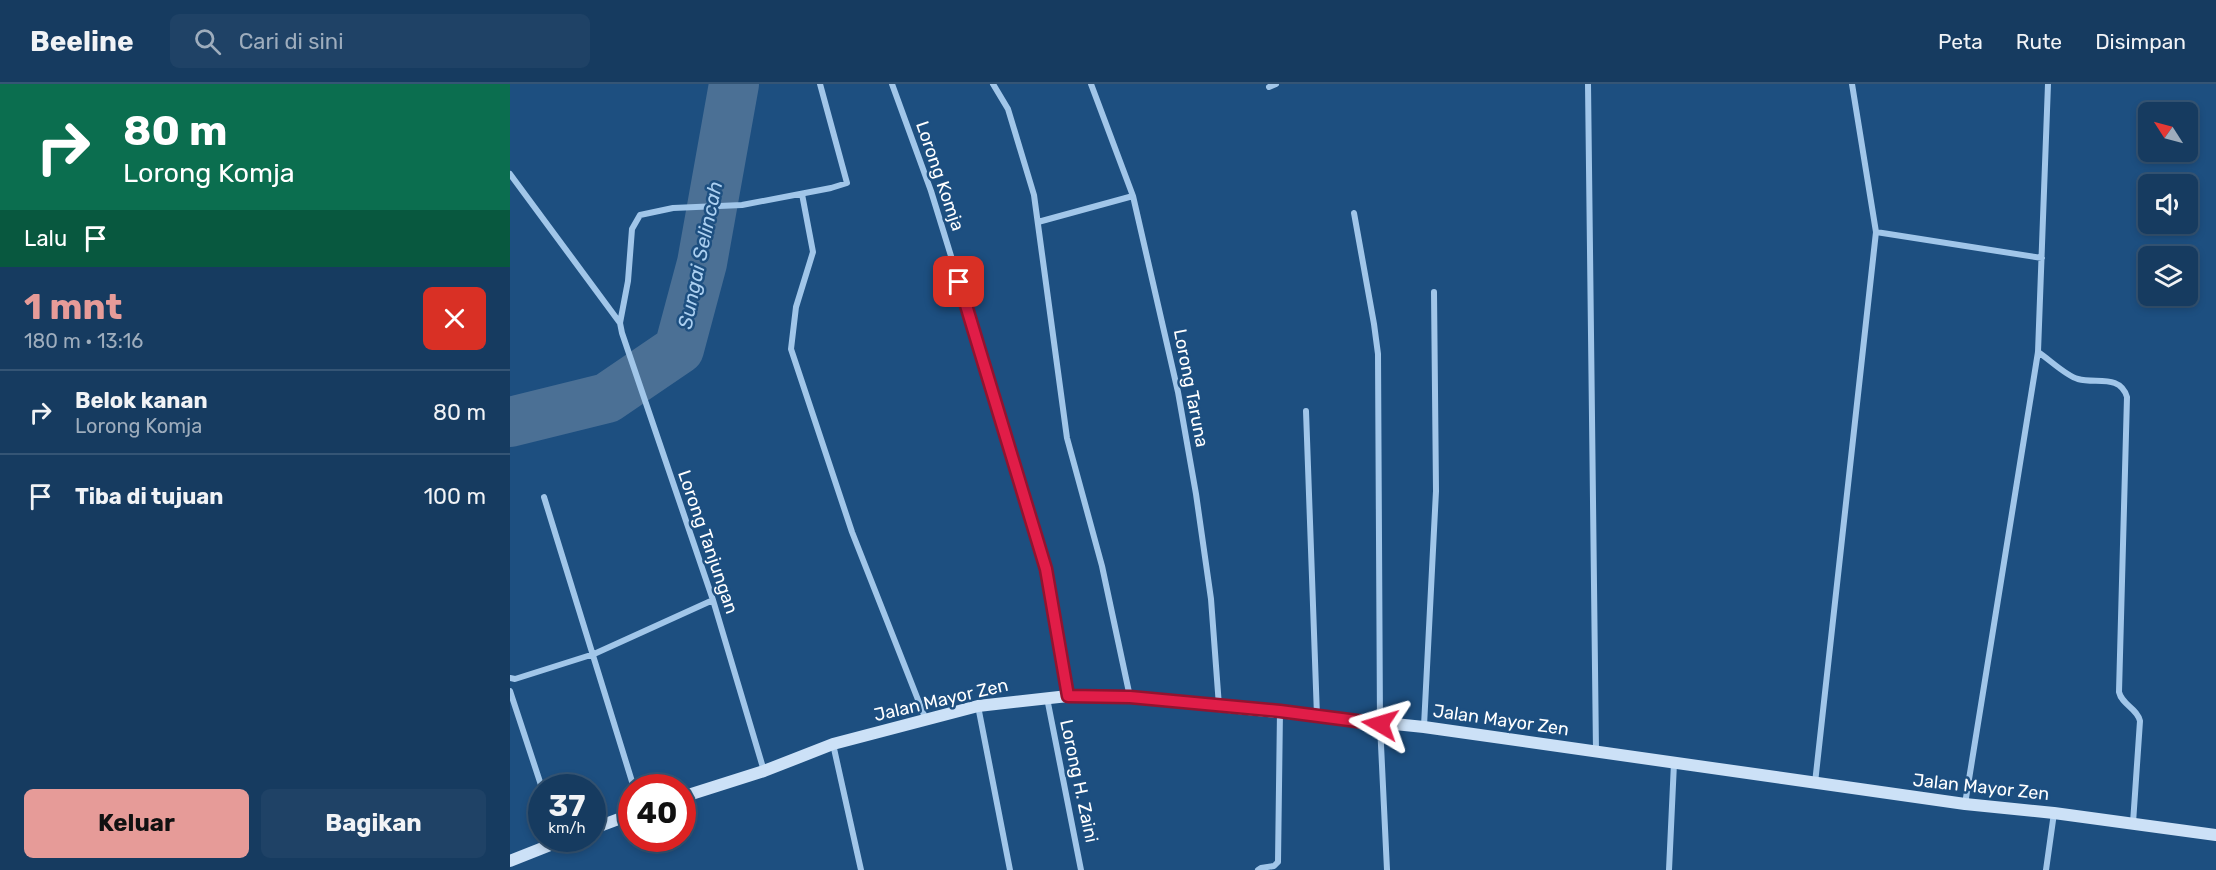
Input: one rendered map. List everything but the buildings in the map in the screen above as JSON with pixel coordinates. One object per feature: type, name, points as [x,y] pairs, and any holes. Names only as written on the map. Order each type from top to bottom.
[{"type":"street","points":[[620,323],[628,281],[633,223],[640,215],[673,208],[742,205],[831,188],[848,181],[820,84]]},
{"type":"street","name":"Lorong Komja","points":[[892,84],[931,191],[1035,529],[1046,569],[1068,696]]},
{"type":"street","points":[[993,84],[1008,109],[1034,195],[1067,438],[1102,566],[1130,697]]},
{"type":"street","name":"Lorong Taruna","points":[[1091,84],[1132,196],[1155,288],[1187,440],[1211,599],[1219,706]]},
{"type":"street","points":[[1269,87],[1276,84]]},
{"type":"street","points":[[1588,84],[1596,751]]},
{"type":"street","points":[[1815,784],[1876,232],[1852,84]]},
{"type":"street","points":[[1965,804],[2038,352],[2048,84]]},
{"type":"street","points":[[510,174],[620,323]]},
{"type":"street","points":[[802,194],[813,252],[796,307],[791,349],[852,532],[927,721]]},
{"type":"street","points":[[1038,222],[1132,196]]},
{"type":"street","points":[[1354,213],[1378,354],[1380,724],[1387,870]]},
{"type":"street","points":[[1876,232],[2042,258]]},
{"type":"street","points":[[1424,727],[1436,491],[1434,292]]},
{"type":"street","name":"Lorong Tanjungan","points":[[620,323],[651,423],[713,600],[764,771]]},
{"type":"street","points":[[2038,352],[2077,379],[2115,382],[2121,385],[2127,397],[2119,692],[2124,702],[2138,713],[2140,721],[2133,824]]},
{"type":"street","points":[[1306,411],[1317,716]]},
{"type":"street","points":[[544,497],[630,774]]},
{"type":"street","points":[[510,678],[515,679],[594,654],[713,600]]},
{"type":"street","points":[[510,691],[537,774]]},
{"type":"street","name":"Jalan Mayor Zen","points":[[696,793],[764,771],[833,744],[978,706],[1068,696],[1130,697],[1424,727],[1815,784],[2216,835]]},
{"type":"street","name":"Lorong H. Zaini","points":[[1047,698],[1082,870]]},
{"type":"street","points":[[978,706],[1010,870]]},
{"type":"street","points":[[1258,870],[1274,866],[1278,862],[1280,711]]},
{"type":"street","points":[[833,744],[861,870]]},
{"type":"street","points":[[1669,870],[1674,763]]},
{"type":"street","points":[[2046,870],[2054,813]]},
{"type":"street","points":[[510,861],[531,852]]},
{"type":"waterway","name":"Sungai Selincah","points":[[510,422],[607,398],[679,349],[702,263],[734,84]]},
{"type":"route","points":[[959,282],[1046,569],[1068,696],[1130,697],[1280,711],[1380,724]]}]
